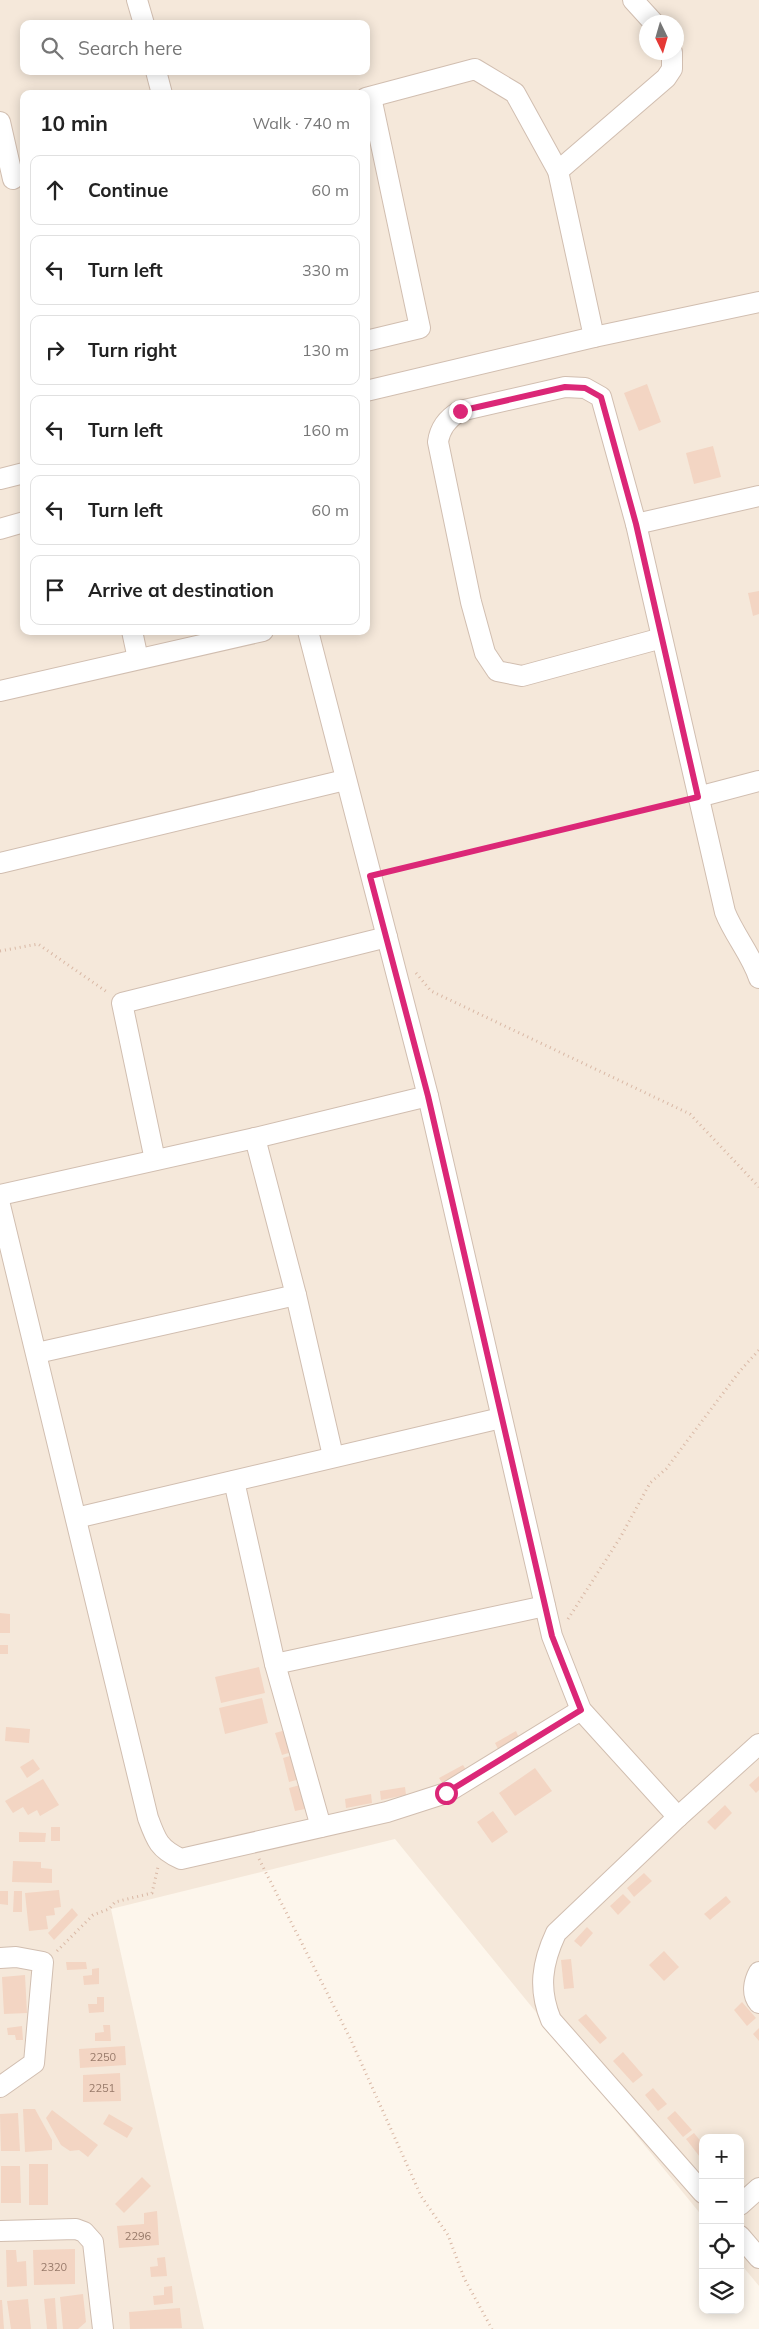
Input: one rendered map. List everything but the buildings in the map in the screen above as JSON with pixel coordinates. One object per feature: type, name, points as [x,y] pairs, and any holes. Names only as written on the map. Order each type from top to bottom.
[{"type":"street","points":[[137,0],[143,20]]},
{"type":"street","points":[[633,0],[647,15]]},
{"type":"street","points":[[558,171],[666,78],[672,69],[672,60]]},
{"type":"street","points":[[370,97],[475,69],[515,93],[558,171],[594,337]]},
{"type":"street","points":[[157,75],[161,90]]},
{"type":"street","points":[[370,102],[420,328],[370,340]]},
{"type":"street","points":[[0,122],[12,180]]},
{"type":"street","points":[[370,390],[594,337],[759,302]]},
{"type":"street","points":[[662,638],[522,676],[497,671],[485,653],[471,602],[438,442],[442,429],[452,416],[460,411],[565,387],[576,386],[593,390],[601,397],[636,524],[725,912],[730,926],[755,965],[759,978]]},
{"type":"street","points":[[0,479],[20,474]]},
{"type":"street","points":[[636,524],[759,496]]},
{"type":"street","points":[[0,529],[20,523]]},
{"type":"street","points":[[133,635],[138,659]]},
{"type":"street","points":[[0,691],[245,635]]},
{"type":"street","points":[[309,635],[428,1096],[552,1636],[581,1710],[678,1817]]},
{"type":"street","points":[[0,863],[346,780]]},
{"type":"street","points":[[698,797],[759,781]]},
{"type":"street","points":[[154,1160],[122,1003],[387,937]]},
{"type":"street","points":[[0,1195],[255,1138],[428,1096]]},
{"type":"street","points":[[255,1138],[296,1295],[333,1456]]},
{"type":"street","points":[[0,1205],[148,1818],[157,1842],[169,1854],[181,1860],[387,1812],[439,1796],[581,1710]]},
{"type":"street","points":[[37,1353],[296,1295]]},
{"type":"street","points":[[76,1518],[501,1418]]},
{"type":"street","points":[[234,1481],[275,1664],[321,1827]]},
{"type":"street","points":[[275,1664],[545,1606]]},
{"type":"street","points":[[699,2188],[551,2020],[545,2006],[542,1973],[547,1952],[556,1933],[678,1817],[759,1744]]},
{"type":"street","points":[[0,1958],[16,1957],[43,1962],[34,2063],[0,2087]]},
{"type":"street","points":[[759,1972],[755,1980],[754,1990],[756,1999],[759,2002]]},
{"type":"street","points":[[744,2201],[759,2188]]},
{"type":"street","points":[[0,2231],[76,2229],[89,2236],[93,2242],[103,2329]]},
{"type":"street","points":[[744,2241],[759,2258]]},
{"type":"path","points":[[370,876],[698,797]]},
{"type":"path","points":[[0,952],[38,944],[122,1003]]},
{"type":"path","points":[[412,968],[431,991],[690,1114],[759,1187]]},
{"type":"path","points":[[552,1636],[567,1620],[594,1580],[650,1483],[666,1469],[739,1372],[759,1350]]},
{"type":"path","points":[[251,1843],[350,2038],[421,2196],[448,2235],[464,2278],[492,2329]]},
{"type":"path","points":[[43,1962],[93,1915],[109,1909],[115,1902],[152,1893],[158,1867],[181,1860]]},
{"type":"shaded area","points":[[0,0],[759,0],[759,2286],[744,2268],[744,2134],[699,2134],[699,2212],[395,1839],[111,1909],[204,2329],[0,2329]]},
{"type":"route","points":[[446,1793],[581,1710],[552,1636],[428,1096],[370,876],[698,797],[636,524],[601,397],[593,390],[576,386],[565,387],[460,411]]}]
